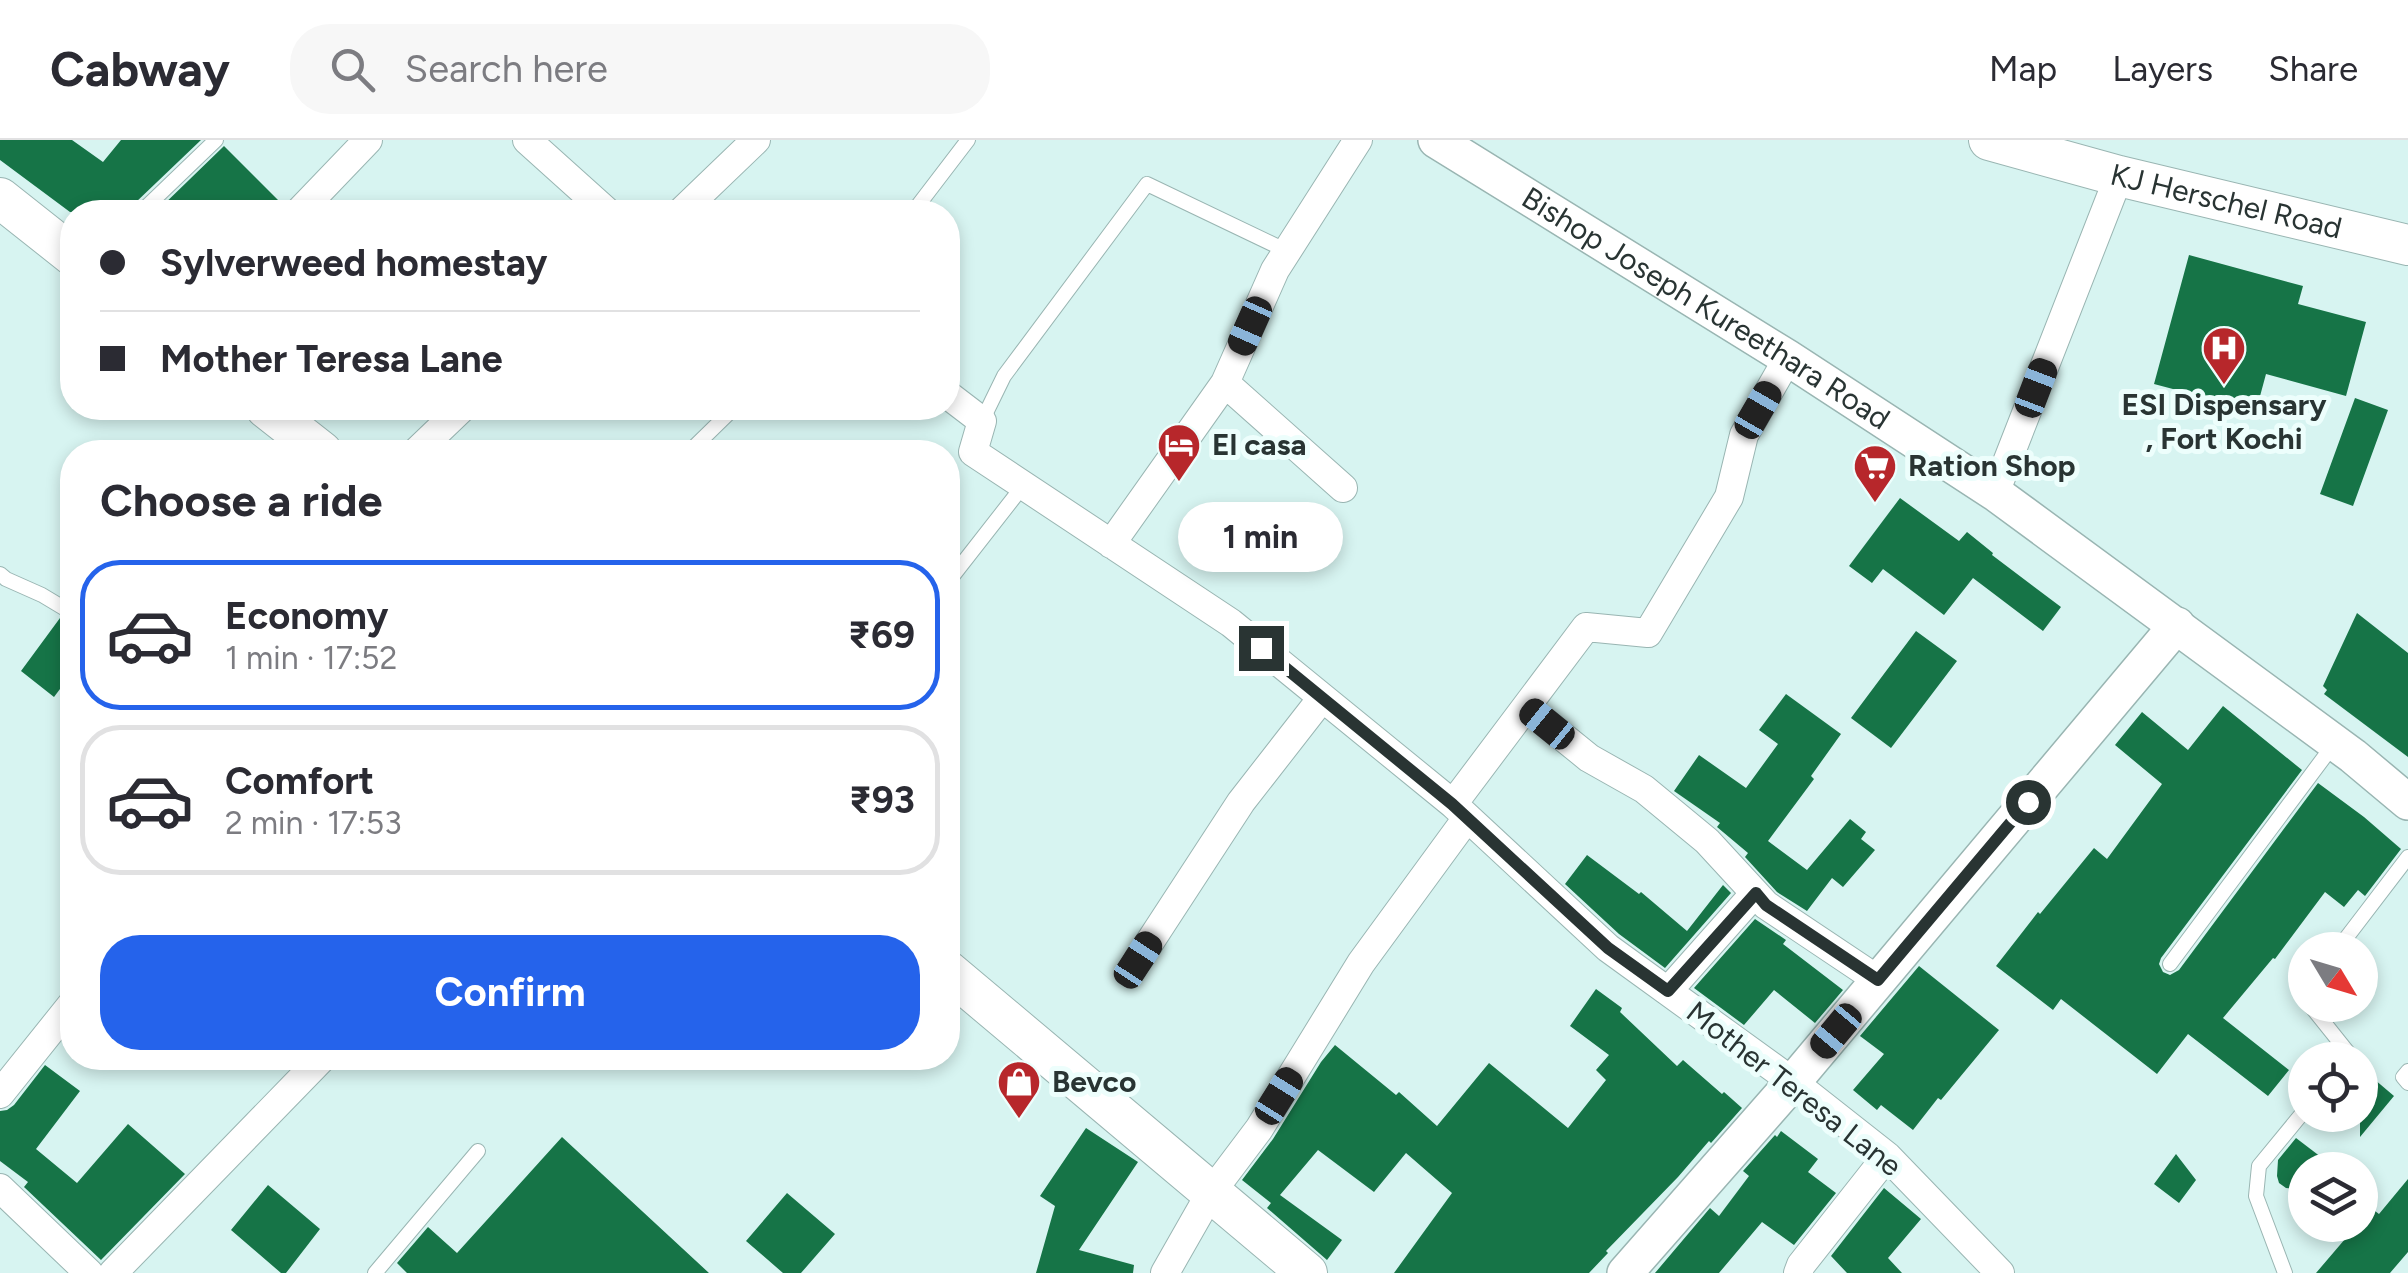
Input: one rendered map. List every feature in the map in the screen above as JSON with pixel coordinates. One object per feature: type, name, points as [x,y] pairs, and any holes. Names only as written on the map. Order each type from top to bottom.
[{"type":"main road","name":"KJ Herschel Road","points":[[1989,140],[2119,176],[2408,245]]},
{"type":"main road","points":[[0,198],[60,246]]},
{"type":"main road","points":[[281,420],[307,440]]},
{"type":"main road","points":[[960,981],[1308,1273]]},
{"type":"street","points":[[310,200],[368,140]]},
{"type":"street","points":[[527,140],[594,200]]},
{"type":"street","points":[[694,200],[756,140]]},
{"type":"street","points":[[1111,544],[1225,383],[1275,270],[1358,140]]},
{"type":"street","name":"Bishop Joseph Kureethara Road","points":[[1436,140],[1788,358],[1995,493],[2177,624],[2408,802]]},
{"type":"street","points":[[1995,493],[2119,176]]},
{"type":"street","points":[[1166,1273],[1210,1194],[1258,1130],[1526,706],[1586,626],[1648,633],[1728,497],[1744,436],[1788,358]]},
{"type":"street","points":[[1225,383],[1343,488]]},
{"type":"street","points":[[960,403],[982,420]]},
{"type":"street","points":[[429,440],[449,420]]},
{"type":"street","name":"Mother Teresa Lane","points":[[982,420],[973,452],[1230,624],[1460,811],[1608,948],[1793,1082],[1886,1156],[2000,1273]]},
{"type":"street","points":[[1625,1273],[1793,1082],[2177,624]]},
{"type":"street","points":[[1138,960],[1241,802],[1322,698]]},
{"type":"street","points":[[1526,706],[1589,758],[1644,789],[1708,840],[1766,905],[1878,980]]},
{"type":"street","points":[[1668,991],[1756,893]]},
{"type":"street","points":[[0,1094],[60,1019]]},
{"type":"street","points":[[113,1273],[310,1070]]},
{"type":"street","points":[[1798,1273],[1886,1156]]},
{"type":"street","points":[[0,1188],[89,1273]]},
{"type":"lane","points":[[154,200],[216,140]]},
{"type":"lane","points":[[922,200],[968,140]]},
{"type":"lane","points":[[982,420],[1004,376],[1147,184],[1287,252]]},
{"type":"lane","points":[[701,440],[721,420]]},
{"type":"lane","points":[[960,566],[1022,486]]},
{"type":"lane","points":[[0,574],[60,606]]},
{"type":"lane","points":[[2170,964],[2335,743]]},
{"type":"lane","points":[[2351,932],[2408,857]]},
{"type":"lane","points":[[2325,1022],[2340,1042]]},
{"type":"lane","points":[[2408,1071],[2403,1077],[2408,1084]]},
{"type":"lane","points":[[2285,1273],[2256,1196],[2260,1166],[2288,1131]]},
{"type":"lane","points":[[374,1273],[478,1151]]},
{"type":"building","points":[[0,140],[72,140],[103,162],[121,140],[201,140],[138,200],[60,200],[60,205],[0,160]]},
{"type":"building","points":[[224,146],[278,200],[168,200]]},
{"type":"building","points":[[2189,255],[2303,286],[2298,304],[2366,322],[2346,396],[2266,374],[2256,411],[2154,384]]},
{"type":"building","points":[[2355,398],[2388,410],[2353,506],[2320,494]]},
{"type":"building","points":[[1900,498],[1959,541],[1967,532],[2061,607],[2043,631],[1973,578],[1944,615],[1883,569],[1872,583],[1849,566]]},
{"type":"building","points":[[2357,613],[2408,653],[2408,757],[2324,694],[2327,690],[2323,686]]},
{"type":"building","points":[[60,618],[60,689],[54,697],[21,671]]},
{"type":"building","points":[[1916,631],[1957,661],[1891,748],[1851,718]]},
{"type":"building","points":[[1786,694],[1841,734],[1811,776],[1814,779],[1768,841],[1807,870],[1850,819],[1866,832],[1861,839],[1875,850],[1843,887],[1832,878],[1807,911],[1777,892],[1745,857],[1748,853],[1717,827],[1720,823],[1674,791],[1699,755],[1746,788],[1778,744],[1759,730]]},
{"type":"building","points":[[2223,706],[2302,770],[2161,958],[2163,972],[2170,975],[2179,970],[2318,783],[2401,849],[2365,896],[2358,890],[2344,907],[2325,892],[2295,932],[2288,932],[2288,942],[2275,959],[2223,1018],[2288,1069],[2268,1096],[2188,1034],[2157,1074],[2061,999],[2053,1010],[1996,966],[2094,848],[2107,859],[2162,784],[2115,745],[2142,712],[2188,750]]},
{"type":"building","points":[[1587,855],[1641,892],[1687,931],[1723,885],[1731,893],[1665,968],[1619,934],[1565,884]]},
{"type":"building","points":[[1755,919],[1786,940],[1783,944],[1843,990],[1815,1023],[1774,990],[1744,1025],[1694,988]]},
{"type":"building","points":[[1919,966],[1999,1030],[1913,1130],[1881,1105],[1877,1110],[1853,1090],[1884,1054],[1860,1036]]},
{"type":"building","points":[[1596,989],[1622,1008],[1620,1012],[1677,1066],[1683,1060],[1742,1108],[1589,1273],[1394,1273],[1452,1193],[1406,1153],[1374,1192],[1318,1150],[1280,1195],[1342,1240],[1327,1260],[1267,1208],[1271,1203],[1242,1180],[1335,1045],[1437,1126],[1489,1063],[1568,1128],[1606,1080],[1596,1070],[1609,1055],[1570,1026]]},
{"type":"building","points":[[45,1065],[80,1091],[36,1149],[77,1183],[128,1124],[185,1174],[101,1260],[24,1187],[28,1182],[0,1161],[0,1111],[14,1105]]},
{"type":"building","points":[[2378,1082],[2394,1096],[2378,1115]]},
{"type":"building","points":[[1086,1128],[1138,1162],[1079,1250],[1134,1265],[1133,1273],[1036,1273],[1055,1206],[1040,1196]]},
{"type":"building","points":[[1781,1131],[1818,1159],[1808,1172],[1836,1193],[1794,1245],[1762,1222],[1719,1273],[1655,1273],[1710,1208],[1719,1216],[1749,1176],[1743,1171]]},
{"type":"building","points":[[562,1137],[709,1273],[407,1273],[397,1263],[428,1227],[457,1253]]},
{"type":"building","points":[[2296,1138],[2314,1152],[2288,1152],[2288,1188],[2279,1183],[2278,1160]]},
{"type":"building","points":[[2176,1154],[2196,1180],[2179,1203],[2154,1184]]},
{"type":"building","points":[[2408,1179],[2408,1252],[2390,1273],[2316,1273],[2342,1242],[2378,1242],[2379,1214]]},
{"type":"building","points":[[268,1185],[320,1229],[286,1273],[281,1273],[231,1230]]},
{"type":"building","points":[[1884,1188],[1921,1219],[1888,1258],[1902,1273],[1847,1273],[1831,1256]]},
{"type":"building","points":[[787,1193],[835,1234],[801,1273],[783,1273],[746,1241]]},
{"type":"place","name":"ESI Dispensary , Fort Kochi","points":[[2224,386]]},
{"type":"place","name":"El casa","points":[[1179,483]]},
{"type":"place","name":"Ration Shop","points":[[1875,504]]},
{"type":"place","name":"Bevco","points":[[1019,1120]]},
{"type":"route","points":[[1261,648],[1452,804],[1608,948],[1668,991],[1756,893],[1766,905],[1878,980],[2028,802]]}]
